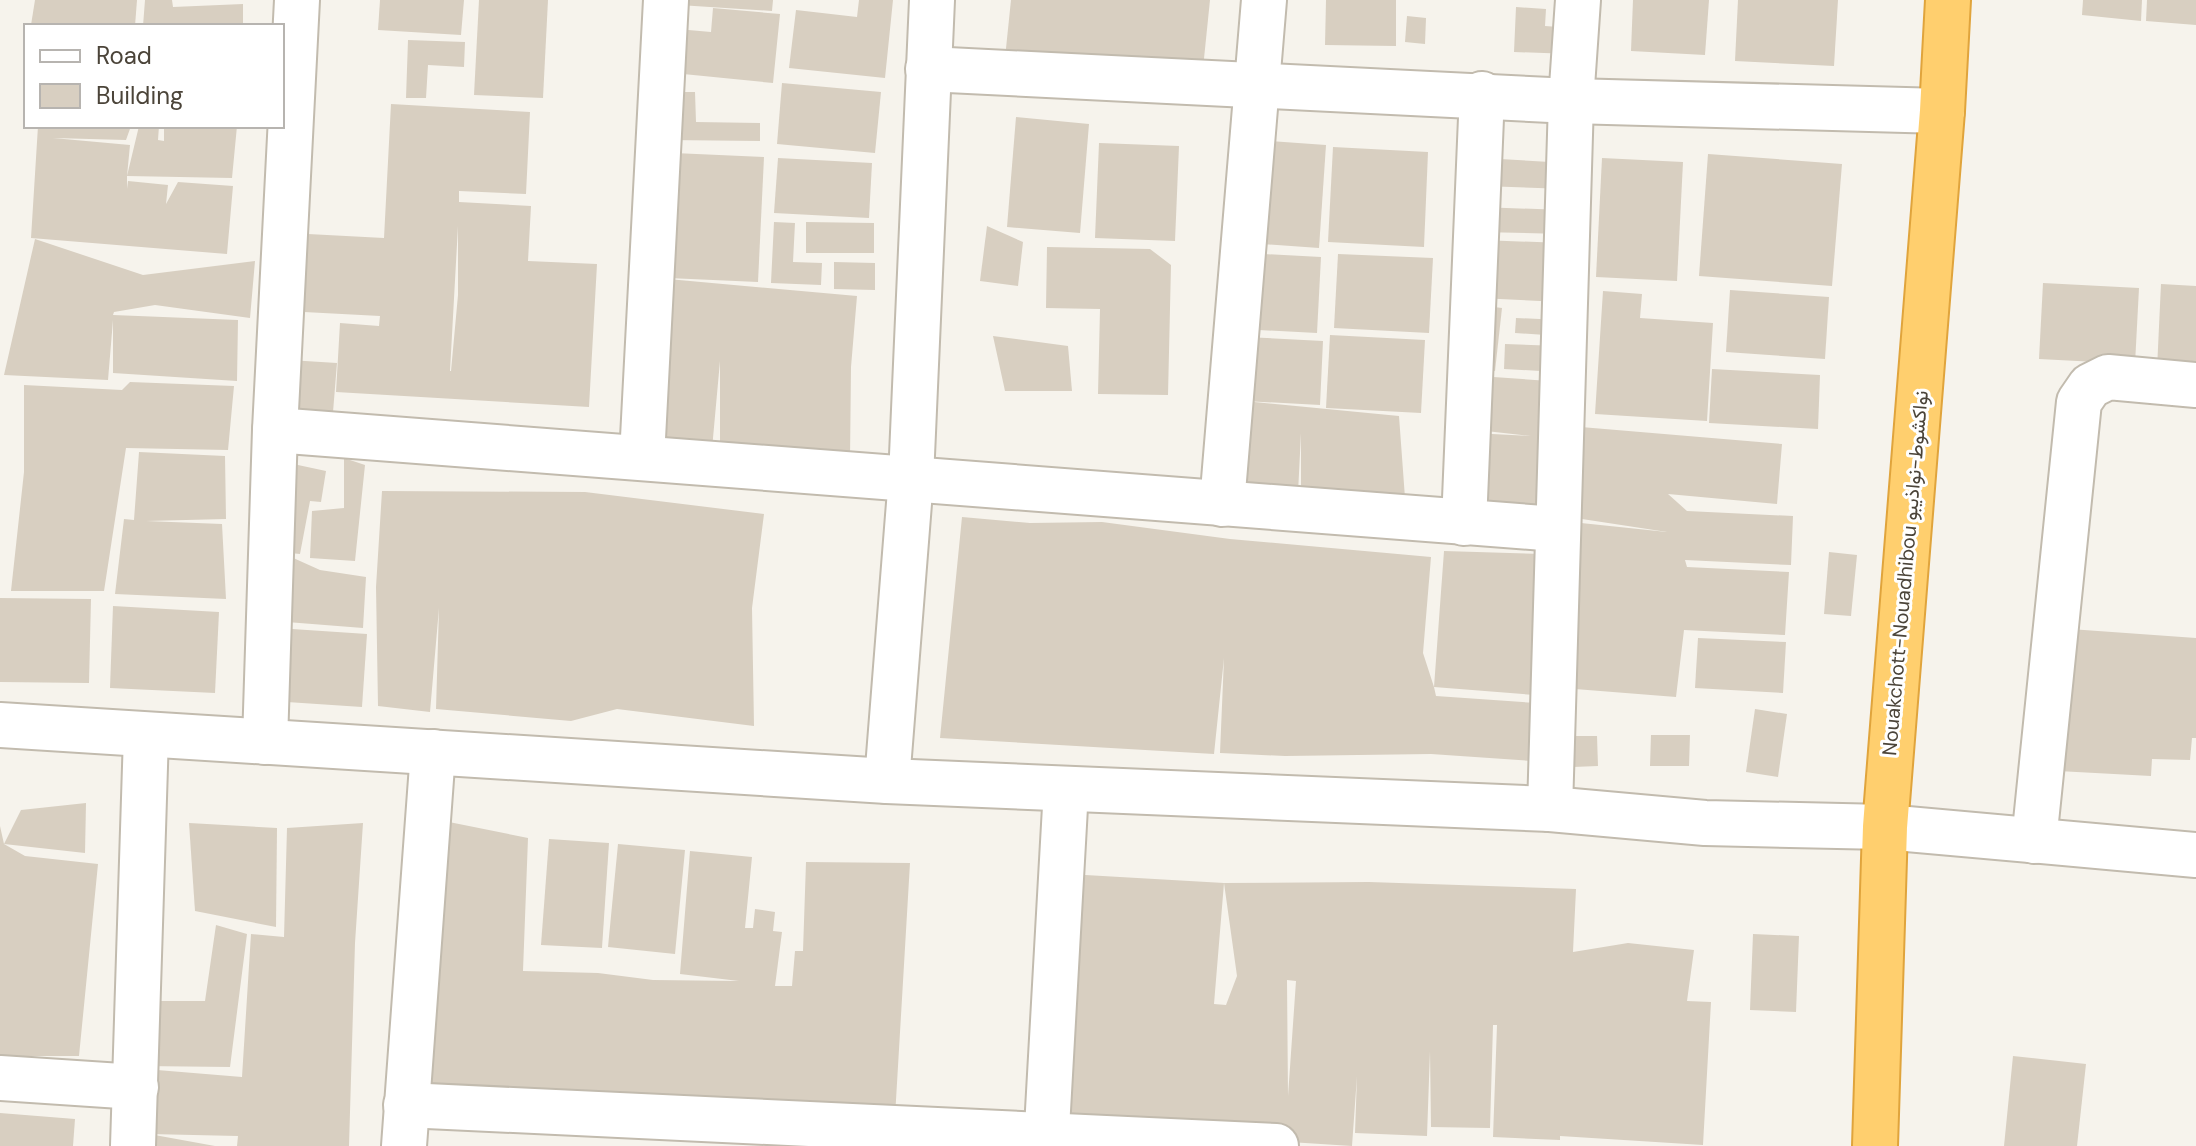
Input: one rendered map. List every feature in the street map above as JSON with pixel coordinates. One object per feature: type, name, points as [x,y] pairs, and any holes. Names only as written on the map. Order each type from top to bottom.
[{"type":"highway","name":"Nouakchott-Nouadhibou نواكشوط-نواذيبو","points":[[1875,1146],[1885,827],[1942,111],[1948,0]]},
{"type":"street","points":[[265,742],[275,430],[297,0]]},
{"type":"street","points":[[642,457],[666,0]]},
{"type":"street","points":[[887,781],[911,478],[932,0]]},
{"type":"street","points":[[1222,504],[1264,0]]},
{"type":"street","points":[[1550,809],[1556,529],[1571,101],[1578,0]]},
{"type":"street","points":[[928,69],[1482,94],[1571,101],[1942,111]]},
{"type":"street","points":[[1464,523],[1482,94]]},
{"type":"street","points":[[2034,841],[2079,402],[2090,386],[2108,377],[2196,385]]},
{"type":"street","points":[[275,430],[1556,529]]},
{"type":"street","points":[[0,725],[887,781],[1550,809],[1705,823],[1885,827],[2196,855]]},
{"type":"street","points":[[133,1146],[146,735]]},
{"type":"street","points":[[433,752],[405,1125],[1276,1146]]},
{"type":"street","points":[[1046,1141],[1066,789]]},
{"type":"street","points":[[0,1078],[136,1087]]},
{"type":"building","points":[[35,0],[137,0],[135,24],[31,24]]},
{"type":"building","points":[[145,0],[172,0],[173,7],[243,4],[243,24],[143,24]]},
{"type":"building","points":[[380,0],[464,0],[461,35],[378,30]]},
{"type":"building","points":[[479,0],[548,0],[543,98],[474,95]]},
{"type":"building","points":[[680,0],[773,0],[772,11],[679,5]]},
{"type":"building","points":[[859,0],[893,0],[885,78],[789,68],[796,10],[857,17]]},
{"type":"building","points":[[1011,0],[1210,0],[1202,78],[1005,58]]},
{"type":"building","points":[[1326,0],[1396,0],[1396,46],[1325,45]]},
{"type":"building","points":[[1633,0],[1709,0],[1705,55],[1631,51]]},
{"type":"building","points":[[1738,0],[1838,0],[1834,66],[1735,61]]},
{"type":"building","points":[[2083,0],[2142,0],[2141,21],[2082,15]]},
{"type":"building","points":[[2147,0],[2196,0],[2196,25],[2146,21]]},
{"type":"building","points":[[1516,7],[1546,9],[1545,26],[1572,28],[1571,54],[1514,52]]},
{"type":"building","points":[[713,8],[780,14],[773,83],[673,73],[677,29],[711,32]]},
{"type":"building","points":[[1407,16],[1426,18],[1425,44],[1405,42]]},
{"type":"building","points":[[408,40],[465,42],[464,67],[428,65],[426,98],[406,98]]},
{"type":"building","points":[[782,83],[881,92],[875,153],[777,144]]},
{"type":"building","points":[[667,92],[695,92],[696,122],[760,123],[760,141],[667,140]]},
{"type":"building","points":[[391,104],[530,112],[526,194],[459,191],[459,202],[531,206],[528,261],[597,264],[589,407],[336,392],[340,323],[379,326],[380,316],[304,312],[308,234],[384,238]],"holes":[[[458,226],[458,295],[451,371],[450,371]]]},
{"type":"building","points":[[1016,117],[1089,124],[1080,233],[1007,227]]},
{"type":"building","points":[[38,128],[130,128],[126,140],[53,138],[130,145],[127,189],[128,181],[168,185],[166,204],[178,182],[233,186],[227,254],[31,238]]},
{"type":"building","points":[[139,128],[159,128],[158,140],[164,141],[164,128],[237,128],[232,178],[127,176]]},
{"type":"building","points":[[1254,140],[1326,145],[1319,248],[1248,243]]},
{"type":"building","points":[[1099,143],[1179,146],[1175,241],[1095,238]]},
{"type":"building","points":[[1333,147],[1428,152],[1424,247],[1328,242]]},
{"type":"building","points":[[674,153],[764,157],[758,282],[668,278]]},
{"type":"building","points":[[1708,154],[1842,164],[1832,286],[1699,276]]},
{"type":"building","points":[[778,158],[872,163],[869,218],[774,213]]},
{"type":"building","points":[[1483,158],[1567,163],[1566,189],[1482,186]]},
{"type":"building","points":[[1602,158],[1683,162],[1677,281],[1596,277]]},
{"type":"building","points":[[1480,207],[1564,210],[1563,234],[1480,232]]},
{"type":"building","points":[[774,222],[795,223],[793,262],[822,263],[821,285],[771,283]]},
{"type":"building","points":[[806,222],[874,223],[874,253],[806,253]]},
{"type":"building","points":[[987,226],[1023,242],[1018,286],[980,281]]},
{"type":"building","points":[[35,239],[143,275],[255,261],[250,318],[155,305],[114,312],[113,315],[238,320],[237,381],[113,373],[113,320],[108,380],[4,375]]},
{"type":"building","points":[[1481,240],[1563,243],[1561,302],[1479,298]]},
{"type":"building","points":[[1047,247],[1150,249],[1171,265],[1168,395],[1098,394],[1100,309],[1046,308]]},
{"type":"building","points":[[1245,253],[1321,257],[1317,333],[1241,329]]},
{"type":"building","points":[[1338,254],[1433,258],[1429,333],[1334,328]]},
{"type":"building","points":[[834,262],[875,263],[875,290],[834,289]]},
{"type":"building","points":[[668,279],[857,296],[851,367],[850,459],[720,458],[720,361],[712,449],[653,444]]},
{"type":"building","points":[[2043,283],[2139,288],[2135,364],[2039,359]]},
{"type":"building","points":[[2161,284],[2196,286],[2196,371],[2157,369]]},
{"type":"building","points":[[1730,290],[1829,297],[1825,359],[1726,352]]},
{"type":"building","points":[[1603,291],[1642,294],[1640,318],[1713,323],[1707,421],[1595,414]]},
{"type":"building","points":[[1479,305],[1502,308],[1495,371],[1473,368]]},
{"type":"building","points":[[1516,318],[1560,320],[1560,336],[1515,333]]},
{"type":"building","points":[[1330,335],[1425,340],[1421,413],[1326,408]]},
{"type":"building","points":[[993,336],[1068,346],[1072,391],[1005,391]]},
{"type":"building","points":[[1246,337],[1323,341],[1320,405],[1244,401],[1399,416],[1405,498],[1301,491],[1301,433],[1298,493],[1234,487]]},
{"type":"building","points":[[1505,344],[1559,346],[1558,372],[1504,369]]},
{"type":"building","points":[[289,360],[337,363],[333,412],[285,409]]},
{"type":"building","points":[[1712,369],[1820,375],[1818,429],[1709,423]]},
{"type":"building","points":[[1479,376],[1549,381],[1539,511],[1469,504],[1473,433],[1531,436],[1477,430]]},
{"type":"building","points":[[130,382],[234,386],[228,450],[126,448],[104,591],[11,591],[24,472],[24,385],[122,390]]},
{"type":"building","points":[[1569,426],[1782,444],[1777,504],[1668,494],[1687,511],[1793,516],[1791,565],[1685,560],[1687,567],[1789,572],[1785,635],[1684,630],[1676,697],[1575,689],[1581,523],[1667,532],[1582,519]]},
{"type":"building","points":[[139,452],[225,456],[226,519],[146,521],[222,524],[226,599],[115,594],[124,519],[134,520]]},
{"type":"building","points":[[344,458],[365,465],[355,561],[310,558],[312,511],[344,508]]},
{"type":"building","points":[[284,462],[326,471],[321,502],[310,501],[300,554],[280,552],[320,570],[366,577],[363,628],[274,621]]},
{"type":"building","points":[[382,491],[585,492],[764,514],[752,608],[754,726],[617,709],[571,721],[436,709],[439,608],[430,712],[378,706],[376,587]]},
{"type":"building","points":[[962,517],[1030,523],[1102,522],[1230,539],[1431,557],[1423,653],[1436,696],[1536,703],[1532,761],[1431,754],[1285,756],[1220,753],[1224,658],[1214,754],[940,738]]},
{"type":"building","points":[[1444,551],[1543,554],[1535,695],[1434,687]]},
{"type":"building","points":[[1829,552],[1857,555],[1851,616],[1824,614]]},
{"type":"building","points":[[0,598],[91,599],[89,683],[0,682]]},
{"type":"building","points":[[113,606],[219,612],[215,693],[110,688]]},
{"type":"building","points":[[277,628],[367,634],[362,707],[272,701]]},
{"type":"building","points":[[2070,629],[2196,638],[2196,738],[2192,738],[2190,760],[2152,759],[2151,776],[2058,771]]},
{"type":"building","points":[[1698,638],[1786,642],[1783,693],[1695,688]]},
{"type":"building","points":[[1755,709],[1787,714],[1778,777],[1746,772]]},
{"type":"building","points":[[1651,735],[1690,735],[1689,766],[1650,766]]},
{"type":"building","points":[[1572,736],[1597,736],[1598,766],[1573,767]]},
{"type":"building","points":[[86,803],[85,853],[4,844],[21,810]]},
{"type":"building","points":[[439,820],[528,838],[523,971],[598,973],[653,980],[739,981],[680,974],[690,851],[752,857],[745,928],[753,928],[755,909],[775,912],[773,931],[782,932],[775,986],[792,986],[795,951],[803,951],[806,862],[910,863],[895,1117],[415,1091]]},
{"type":"building","points":[[189,823],[277,828],[276,927],[195,911]]},
{"type":"building","points":[[363,823],[355,943],[349,1146],[237,1146],[238,1136],[149,1134],[215,1146],[147,1146],[157,1070],[242,1077],[251,934],[284,937],[287,828]]},
{"type":"building","points":[[0,826],[4,844],[25,856],[98,864],[79,1056],[0,1056]]},
{"type":"building","points":[[549,839],[609,843],[602,948],[541,945]]},
{"type":"building","points":[[618,844],[685,850],[675,954],[608,947]]},
{"type":"building","points":[[1068,874],[1224,883],[1369,882],[1576,889],[1573,952],[1628,943],[1694,950],[1687,1001],[1711,1002],[1703,1145],[1560,1136],[1560,1140],[1493,1137],[1497,1025],[1493,1025],[1490,1128],[1431,1127],[1430,1051],[1427,1136],[1355,1133],[1357,1076],[1352,1146],[1049,1127]],"holes":[[[1224,883],[1237,976],[1226,1005],[1214,1004]],[[1287,980],[1296,981],[1288,1096]]]},
{"type":"building","points":[[216,925],[247,934],[230,1067],[142,1066],[144,1001],[205,1001]]},
{"type":"building","points":[[1753,934],[1799,936],[1796,1012],[1750,1010]]},
{"type":"building","points":[[2013,1056],[2086,1064],[2077,1146],[2004,1146]]},
{"type":"building","points":[[0,1113],[75,1119],[73,1146],[0,1146]]}]
